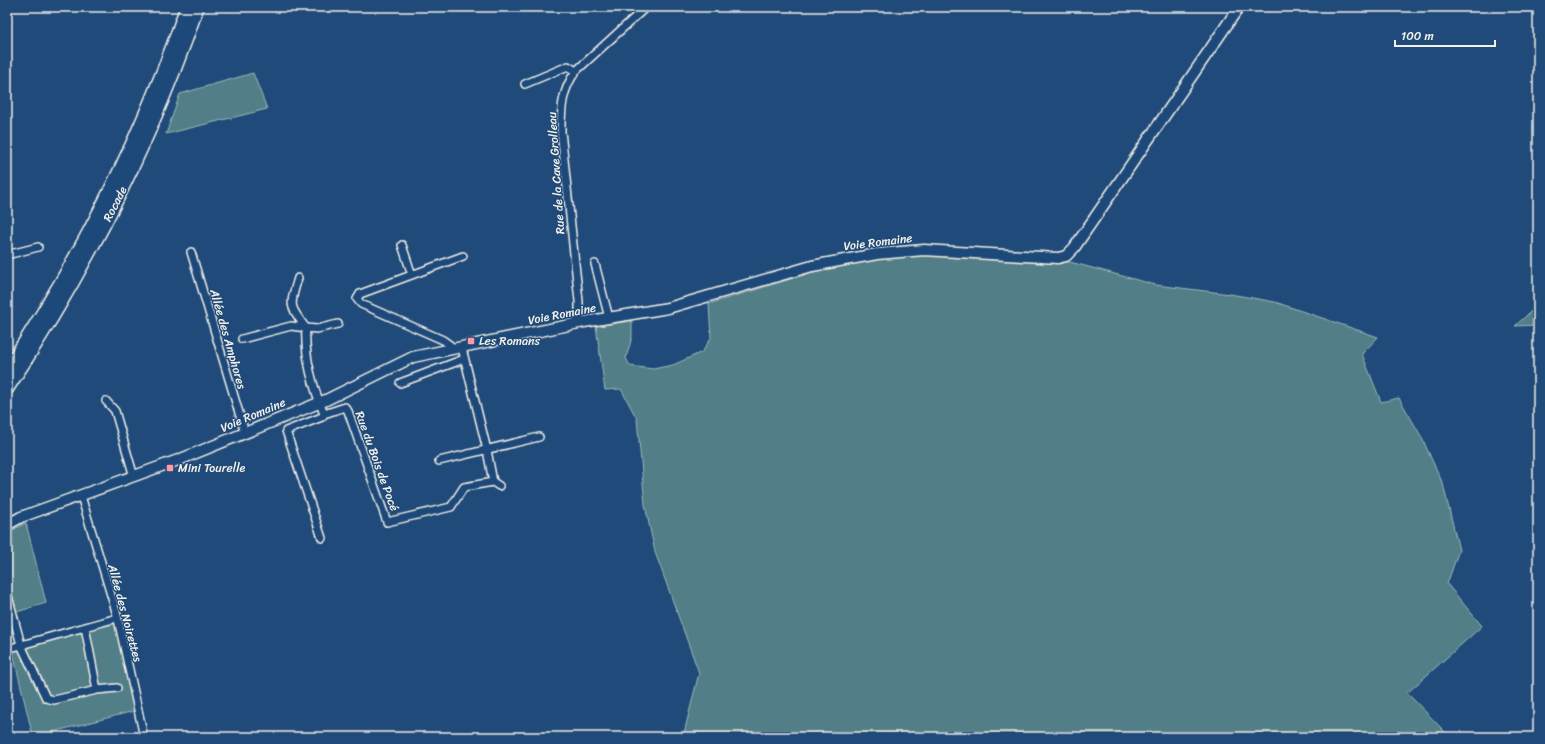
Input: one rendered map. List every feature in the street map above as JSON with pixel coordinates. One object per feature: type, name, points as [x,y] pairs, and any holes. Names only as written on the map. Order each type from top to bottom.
[{"type":"highway","points":[[7,370],[63,279],[109,194],[152,97],[187,7]]},
{"type":"highway","name":"Rocade","points":[[7,388],[56,312],[115,204],[157,112],[197,7]]},
{"type":"street","name":"Rue de la Cave Grolleau","points":[[579,323],[561,110],[564,94],[568,81],[576,72],[646,7]]},
{"type":"street","name":"Voie Romaine","points":[[7,525],[21,517],[81,496],[245,433],[342,392],[407,359],[425,354],[457,349],[579,323],[679,306],[835,260],[890,252],[924,250],[1058,258],[1069,254],[1239,7]]},
{"type":"street","points":[[525,84],[568,66],[576,72]]},
{"type":"street","points":[[402,245],[412,275]]},
{"type":"street","points":[[7,255],[38,247]]},
{"type":"street","name":"Allée des Amphores","points":[[191,252],[245,433]]},
{"type":"street","points":[[463,256],[360,294],[357,299],[361,304],[443,340],[457,349],[464,358],[487,450]]},
{"type":"street","points":[[595,264],[609,318]]},
{"type":"street","points":[[298,278],[291,302],[293,311],[306,328],[305,348],[318,402],[324,414],[322,417],[286,432],[322,538]]},
{"type":"street","points":[[242,339],[291,326],[317,329],[338,324]]},
{"type":"street","points":[[400,383],[464,358]]},
{"type":"street","points":[[106,401],[115,411],[134,476]]},
{"type":"street","name":"Rue du Bois de Pocé","points":[[324,414],[345,407],[348,412],[387,522],[450,507],[464,487],[496,484],[487,450]]},
{"type":"street","points":[[439,460],[539,437]]},
{"type":"street","name":"Allée des Noirettes","points":[[81,496],[117,618],[144,737]]},
{"type":"street","points":[[7,592],[21,645],[46,698],[54,700],[97,690],[117,688]]},
{"type":"street","points":[[7,649],[117,618]]},
{"type":"street","points":[[85,627],[97,690]]},
{"type":"green space","points":[[253,73],[267,109],[166,134],[180,94]]},
{"type":"green space","points":[[934,254],[1070,262],[1156,285],[1230,294],[1275,302],[1378,337],[1362,354],[1381,402],[1399,398],[1421,436],[1443,484],[1459,550],[1447,584],[1482,626],[1407,693],[1450,737],[683,737],[699,673],[655,552],[645,505],[637,419],[621,389],[605,390],[596,326],[632,321],[632,337],[626,358],[630,366],[653,369],[673,365],[702,352],[711,338],[709,304],[823,269],[868,258]]},
{"type":"green space","points":[[1538,305],[1538,325],[1515,326]]},
{"type":"green space","points":[[26,523],[46,603],[7,615],[7,533]]},
{"type":"green space","points":[[114,615],[134,711],[33,737],[11,645]]},
{"type":"place","name":"Les Romans","points":[[471,341]]},
{"type":"place","name":"Mini Tourelle","points":[[170,468]]}]
